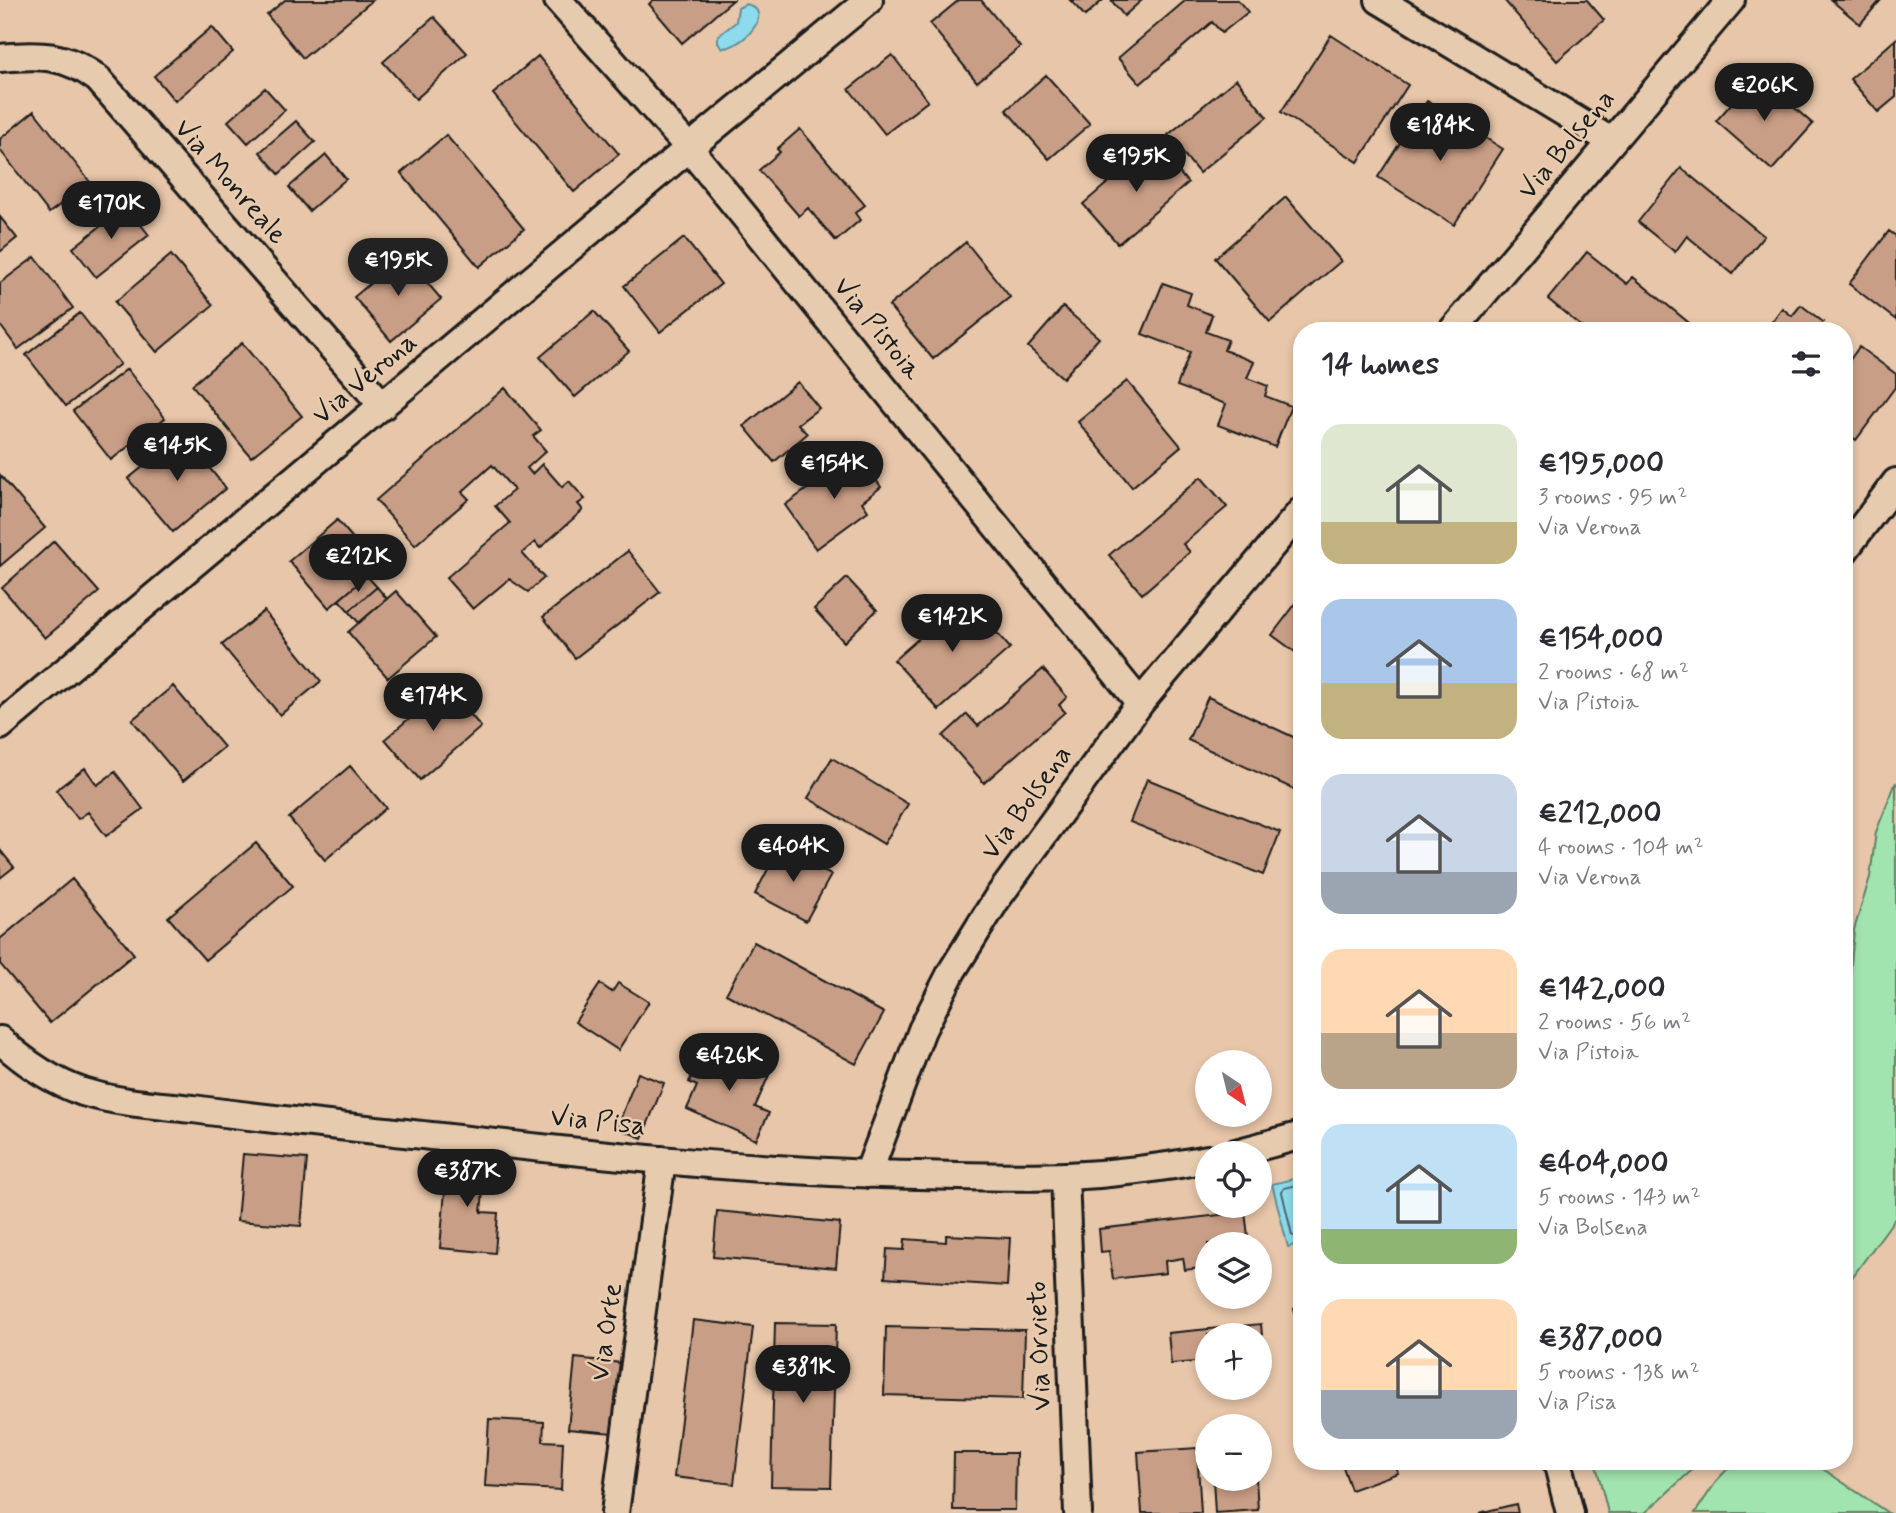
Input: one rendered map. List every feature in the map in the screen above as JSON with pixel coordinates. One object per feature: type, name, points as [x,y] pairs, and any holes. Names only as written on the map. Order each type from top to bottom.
[{"type":"street","name":"Via Pistoia","points":[[558,0],[689,148],[1140,703]]},
{"type":"street","name":"Via Verona","points":[[0,726],[869,0]]},
{"type":"street","points":[[1379,0],[1611,141]]},
{"type":"street","name":"Via Bolsena","points":[[1460,322],[1731,0]]},
{"type":"street","name":"Via Monreale","points":[[0,58],[50,56],[77,65],[98,79],[383,406]]},
{"type":"street","points":[[1853,539],[1896,482]]},
{"type":"street","name":"Via Bolsena","points":[[868,1174],[913,1050],[975,931],[1140,703],[1293,521]]},
{"type":"street","name":"Via Pisa","points":[[0,1041],[54,1080],[80,1091],[121,1101],[662,1160],[777,1170],[868,1174],[1065,1176],[1136,1171],[1195,1161]]},
{"type":"street","points":[[1272,1143],[1293,1137]]},
{"type":"street","name":"Via Orte","points":[[615,1513],[662,1160]]},
{"type":"street","name":"Via Orvieto","points":[[1065,1176],[1077,1513]]},
{"type":"street","points":[[1559,1470],[1570,1513]]},
{"type":"green space","points":[[1896,782],[1896,1217],[1853,1276],[1853,942],[1870,877],[1876,832]]},
{"type":"green space","points":[[1597,1470],[1692,1470],[1645,1513],[1608,1513]]},
{"type":"green space","points":[[1726,1470],[1824,1470],[1888,1513],[1695,1513]]},
{"type":"water","points":[[746,4],[755,8],[758,14],[757,22],[738,43],[722,48],[718,43],[718,36],[736,22],[738,8]]},
{"type":"water","points":[[1293,1179],[1293,1246],[1288,1247],[1272,1184]]},
{"type":"building","points":[[285,0],[373,0],[303,58],[267,15]]},
{"type":"building","points":[[653,0],[733,0],[682,43],[649,4]]},
{"type":"building","points":[[959,0],[981,0],[1020,47],[977,82],[930,24]]},
{"type":"building","points":[[1070,0],[1103,0],[1085,16]]},
{"type":"building","points":[[1111,0],[1142,0],[1124,16]]},
{"type":"building","points":[[1186,0],[1238,0],[1248,12],[1222,33],[1212,22],[1140,84],[1118,58]]},
{"type":"building","points":[[1504,0],[1587,0],[1604,20],[1557,61]]},
{"type":"building","points":[[1831,0],[1881,0],[1860,24]]},
{"type":"building","points":[[434,17],[467,53],[416,99],[383,62]]},
{"type":"building","points":[[212,27],[233,52],[175,101],[154,76]]},
{"type":"building","points":[[1331,35],[1408,85],[1358,162],[1281,112]]},
{"type":"building","points":[[1896,39],[1896,97],[1878,112],[1850,79]]},
{"type":"building","points":[[892,55],[928,101],[885,134],[849,89]]},
{"type":"building","points":[[538,56],[619,154],[574,192],[493,94]]},
{"type":"building","points":[[1046,75],[1090,124],[1049,159],[1006,110]]},
{"type":"building","points":[[1757,75],[1813,124],[1772,170],[1716,121]]},
{"type":"building","points":[[1236,79],[1267,117],[1199,173],[1168,135]]},
{"type":"building","points":[[265,88],[285,110],[248,143],[228,121]]},
{"type":"building","points":[[1427,101],[1503,149],[1454,225],[1378,177]]},
{"type":"building","points":[[34,111],[90,182],[49,213],[0,150],[0,139]]},
{"type":"building","points":[[296,121],[315,142],[279,174],[260,152]]},
{"type":"building","points":[[800,129],[865,205],[855,213],[860,220],[836,241],[808,208],[799,216],[759,170],[780,152],[777,149]]},
{"type":"building","points":[[446,135],[524,229],[479,267],[401,173]]},
{"type":"building","points":[[1154,143],[1188,183],[1118,244],[1083,204]]},
{"type":"building","points":[[326,155],[346,179],[309,211],[289,187]]},
{"type":"building","points":[[1681,168],[1764,236],[1733,274],[1687,236],[1675,252],[1638,222]]},
{"type":"building","points":[[1286,197],[1341,261],[1270,322],[1215,258]]},
{"type":"building","points":[[126,206],[149,235],[96,277],[73,248]]},
{"type":"building","points":[[0,217],[17,238],[0,252]]},
{"type":"building","points":[[1889,231],[1896,236],[1896,320],[1849,284]]},
{"type":"building","points":[[684,238],[721,284],[660,332],[624,286]]},
{"type":"building","points":[[966,242],[1010,297],[933,359],[889,306]]},
{"type":"building","points":[[1587,252],[1627,284],[1633,277],[1688,322],[1576,322],[1548,299]]},
{"type":"building","points":[[171,255],[213,305],[157,352],[115,302]]},
{"type":"building","points":[[404,255],[441,299],[391,341],[354,297]]},
{"type":"building","points":[[35,257],[73,308],[18,349],[0,325],[0,283]]},
{"type":"building","points":[[1163,283],[1191,293],[1187,305],[1212,315],[1206,332],[1228,340],[1224,350],[1254,362],[1247,378],[1268,386],[1265,396],[1291,406],[1275,447],[1218,425],[1226,404],[1177,386],[1190,352],[1142,334]]},
{"type":"building","points":[[1801,305],[1823,322],[1772,322],[1782,308],[1792,316]]},
{"type":"building","points":[[1063,307],[1099,338],[1063,378],[1028,347]]},
{"type":"building","points":[[594,311],[629,351],[575,397],[540,357]]},
{"type":"building","points":[[80,313],[120,364],[66,406],[26,355]]},
{"type":"building","points":[[242,343],[302,416],[251,457],[192,385]]},
{"type":"building","points":[[1859,347],[1896,374],[1896,386],[1856,440],[1853,438],[1853,355]]},
{"type":"building","points":[[127,369],[165,418],[111,460],[73,411]]},
{"type":"building","points":[[1127,381],[1181,446],[1132,487],[1078,422]]},
{"type":"building","points":[[798,382],[819,408],[798,424],[807,434],[774,462],[744,426]]},
{"type":"building","points":[[505,388],[541,430],[533,436],[546,451],[527,468],[532,474],[542,464],[562,487],[569,481],[585,499],[578,504],[583,510],[540,548],[535,542],[522,553],[544,578],[528,592],[509,579],[473,609],[446,578],[510,523],[495,506],[514,490],[492,465],[462,492],[469,499],[415,545],[376,500]]},
{"type":"building","points":[[182,435],[226,488],[173,532],[128,479]]},
{"type":"building","points":[[857,453],[881,487],[862,502],[868,511],[816,549],[785,505]]},
{"type":"building","points":[[0,475],[45,528],[0,566]]},
{"type":"building","points":[[1201,477],[1227,507],[1183,544],[1190,552],[1142,594],[1109,555]]},
{"type":"building","points":[[337,520],[378,567],[329,608],[289,561]]},
{"type":"building","points":[[54,541],[99,592],[45,638],[2,588]]},
{"type":"building","points":[[628,551],[660,592],[575,658],[543,617]]},
{"type":"building","points":[[367,576],[377,587],[349,611],[339,600]]},
{"type":"building","points":[[847,578],[877,610],[844,642],[814,609]]},
{"type":"building","points":[[377,587],[387,599],[359,623],[349,611]]},
{"type":"building","points":[[396,591],[436,637],[388,678],[348,632]]},
{"type":"building","points":[[966,597],[1010,648],[939,710],[894,660]]},
{"type":"building","points":[[1293,607],[1293,650],[1272,635]]},
{"type":"building","points":[[264,611],[321,681],[280,715],[222,645]]},
{"type":"building","points":[[1043,669],[1067,697],[1059,705],[1065,712],[984,783],[943,736],[967,714],[978,726]]},
{"type":"building","points":[[173,686],[224,747],[183,781],[132,720]]},
{"type":"building","points":[[447,686],[481,727],[420,780],[385,739]]},
{"type":"building","points":[[1208,697],[1293,737],[1293,789],[1188,740]]},
{"type":"building","points":[[832,758],[908,804],[884,844],[808,798]]},
{"type":"building","points":[[350,766],[386,808],[325,860],[289,818]]},
{"type":"building","points":[[85,768],[97,785],[115,772],[143,809],[106,836],[88,812],[78,819],[56,790]]},
{"type":"building","points":[[1147,779],[1280,832],[1263,875],[1130,822]]},
{"type":"building","points":[[256,843],[293,886],[205,960],[168,917]]},
{"type":"building","points":[[779,848],[831,875],[806,921],[755,894]]},
{"type":"building","points":[[0,850],[14,867],[0,878]]},
{"type":"building","points":[[72,879],[134,954],[50,1023],[0,964],[0,939]]},
{"type":"building","points":[[754,942],[884,1013],[856,1064],[726,994]]},
{"type":"building","points":[[618,983],[649,1002],[618,1050],[575,1022],[600,984],[612,992]]},
{"type":"building","points":[[706,1047],[769,1075],[755,1107],[769,1113],[756,1140],[687,1109],[697,1086],[689,1082]]},
{"type":"building","points":[[638,1073],[664,1083],[642,1138],[617,1128]]},
{"type":"building","points":[[243,1154],[307,1159],[301,1226],[237,1221]]},
{"type":"building","points":[[448,1157],[486,1160],[481,1212],[498,1213],[495,1253],[440,1248]]},
{"type":"building","points":[[717,1211],[840,1223],[836,1268],[713,1257]]},
{"type":"building","points":[[1195,1218],[1246,1218],[1248,1232],[1195,1232],[1195,1269],[1185,1270],[1183,1258],[1165,1261],[1166,1273],[1113,1279],[1109,1251],[1101,1252],[1099,1229]]},
{"type":"building","points":[[946,1235],[1010,1238],[1007,1286],[885,1278],[887,1249],[904,1250],[905,1239],[946,1242]]},
{"type":"building","points":[[693,1320],[753,1327],[734,1484],[674,1477]]},
{"type":"building","points":[[775,1323],[836,1324],[831,1487],[771,1486]]},
{"type":"building","points":[[886,1327],[1025,1330],[1023,1399],[884,1395]]},
{"type":"building","points":[[1195,1330],[1195,1362],[1171,1364],[1168,1333]]},
{"type":"building","points":[[575,1358],[621,1363],[613,1433],[568,1429]]},
{"type":"building","points":[[489,1419],[544,1422],[543,1441],[563,1442],[561,1490],[485,1486]]},
{"type":"building","points":[[1195,1448],[1195,1491],[1200,1491],[1201,1513],[1142,1513],[1138,1452]]},
{"type":"building","points":[[954,1453],[1016,1453],[1015,1510],[953,1510]]},
{"type":"building","points":[[1344,1470],[1397,1470],[1398,1473],[1351,1490]]},
{"type":"building","points":[[1214,1491],[1257,1491],[1258,1510],[1215,1513]]},
{"type":"building","points":[[1516,1504],[1518,1513],[1479,1513]]}]
